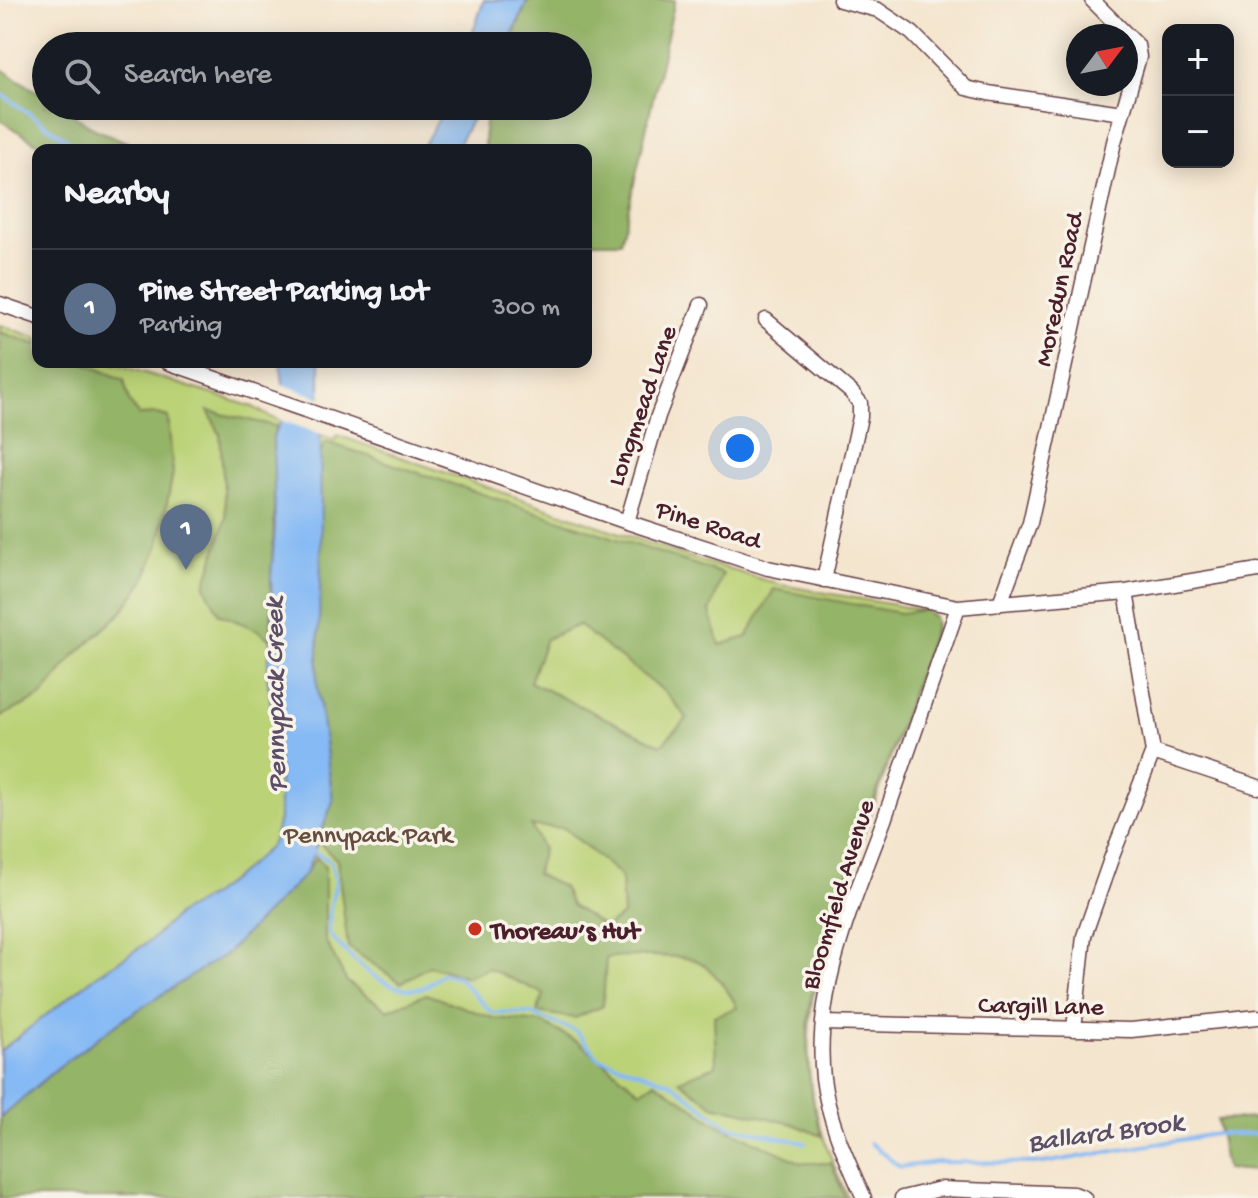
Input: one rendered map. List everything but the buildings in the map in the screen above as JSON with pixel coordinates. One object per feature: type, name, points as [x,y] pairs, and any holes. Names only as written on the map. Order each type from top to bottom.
[{"type":"street","points":[[840,0],[878,10],[912,33],[966,88],[1122,113]]},
{"type":"street","name":"Moredun Road","points":[[1000,603],[1030,523],[1122,113],[1139,57],[1137,45],[1092,0]]},
{"type":"street","points":[[0,304],[32,315]]},
{"type":"street","name":"Longmead Lane","points":[[627,522],[658,416],[701,305]]},
{"type":"street","points":[[766,320],[860,403],[860,417],[824,580]]},
{"type":"street","name":"Pine Road","points":[[184,368],[768,568],[958,607],[1126,592],[1258,570]]},
{"type":"street","points":[[1074,1029],[1084,936],[1153,752],[1126,592]]},
{"type":"street","name":"Bloomfield Avenue","points":[[864,1198],[830,1112],[823,1076],[823,1023],[832,969],[849,916],[958,607]]},
{"type":"street","points":[[1153,752],[1258,787]]},
{"type":"street","name":"Cargill Lane","points":[[823,1023],[1131,1030],[1258,1017]]},
{"type":"street","points":[[902,1198],[940,1189],[1074,1194],[1084,1198]]},
{"type":"green space","points":[[528,0],[675,0],[621,242],[592,242],[592,144],[484,144],[485,120],[592,120],[592,32],[515,32]]},
{"type":"green space","points":[[0,68],[32,88],[32,120],[81,120],[131,144],[38,144],[0,120]]},
{"type":"green space","name":"Pennypack Park","points":[[0,325],[32,336],[32,368],[129,368],[253,407],[270,417],[335,440],[337,435],[689,557],[781,585],[922,610],[933,616],[936,628],[820,959],[813,993],[808,1054],[810,1081],[823,1136],[848,1198],[0,1198]]},
{"type":"green space","points":[[0,332],[32,343],[32,368],[96,368],[124,380],[129,401],[139,415],[168,417],[173,473],[159,544],[144,581],[120,614],[73,657],[41,697],[0,717]]},
{"type":"green space","points":[[208,411],[276,426],[273,437],[270,640],[258,630],[219,614],[205,586],[226,518],[220,434]]},
{"type":"green space","points":[[326,442],[723,574],[710,612],[720,645],[747,637],[774,589],[900,613],[925,610],[934,617],[936,624],[820,954],[808,1023],[808,1067],[822,1136],[793,1124],[713,1105],[679,1080],[716,1066],[714,1016],[737,1008],[719,980],[695,960],[651,956],[606,958],[603,1006],[575,1018],[537,1012],[544,994],[488,968],[467,977],[429,966],[401,983],[348,947],[337,860],[318,842],[333,801],[317,683],[320,454]],"holes":[[[578,625],[666,693],[687,718],[661,745],[530,682],[546,639]],[[531,826],[564,828],[621,876],[623,915],[605,927],[571,905],[563,887],[536,874],[543,849]]]},
{"type":"green space","points":[[316,857],[325,867],[325,940],[347,982],[388,1010],[426,994],[493,1018],[541,1022],[580,1043],[640,1091],[655,1082],[719,1125],[802,1163],[831,1163],[845,1198],[0,1198],[0,1118],[56,1069],[119,1022],[227,953],[306,873]]},
{"type":"green space","points":[[1258,1118],[1258,1171],[1226,1169],[1217,1120]]},
{"type":"water","points":[[484,0],[528,0],[513,32],[473,32]]},
{"type":"water","points":[[438,120],[471,120],[458,144],[424,144]]},
{"type":"water","name":"Pennypack Creek","points":[[281,368],[320,368],[321,560],[317,683],[333,801],[306,873],[227,953],[119,1022],[56,1069],[0,1118],[0,1051],[96,976],[151,940],[178,914],[213,894],[239,874],[270,847],[274,839],[279,819],[279,772],[267,672],[273,626],[273,437],[281,421]]},
{"type":"pier","points":[[279,383],[324,399],[324,435],[277,419]]},
{"type":"waterway","points":[[0,93],[32,115]]},
{"type":"waterway","points":[[39,120],[73,144]]},
{"type":"waterway","name":"Ballard Brook","points":[[310,849],[331,862],[336,882],[329,934],[369,973],[394,986],[408,989],[424,987],[442,974],[458,977],[491,1012],[529,1013],[576,1031],[599,1058],[671,1083],[728,1126],[805,1143]]},
{"type":"waterway","name":"Ballard Brook","points":[[870,1143],[900,1167],[938,1162],[1043,1163],[1215,1134],[1258,1134]]},
{"type":"place","name":"Pine Street Parking Lot","points":[[186,570]]},
{"type":"place","name":"Thoreau’s Hut","points":[[475,929]]}]
